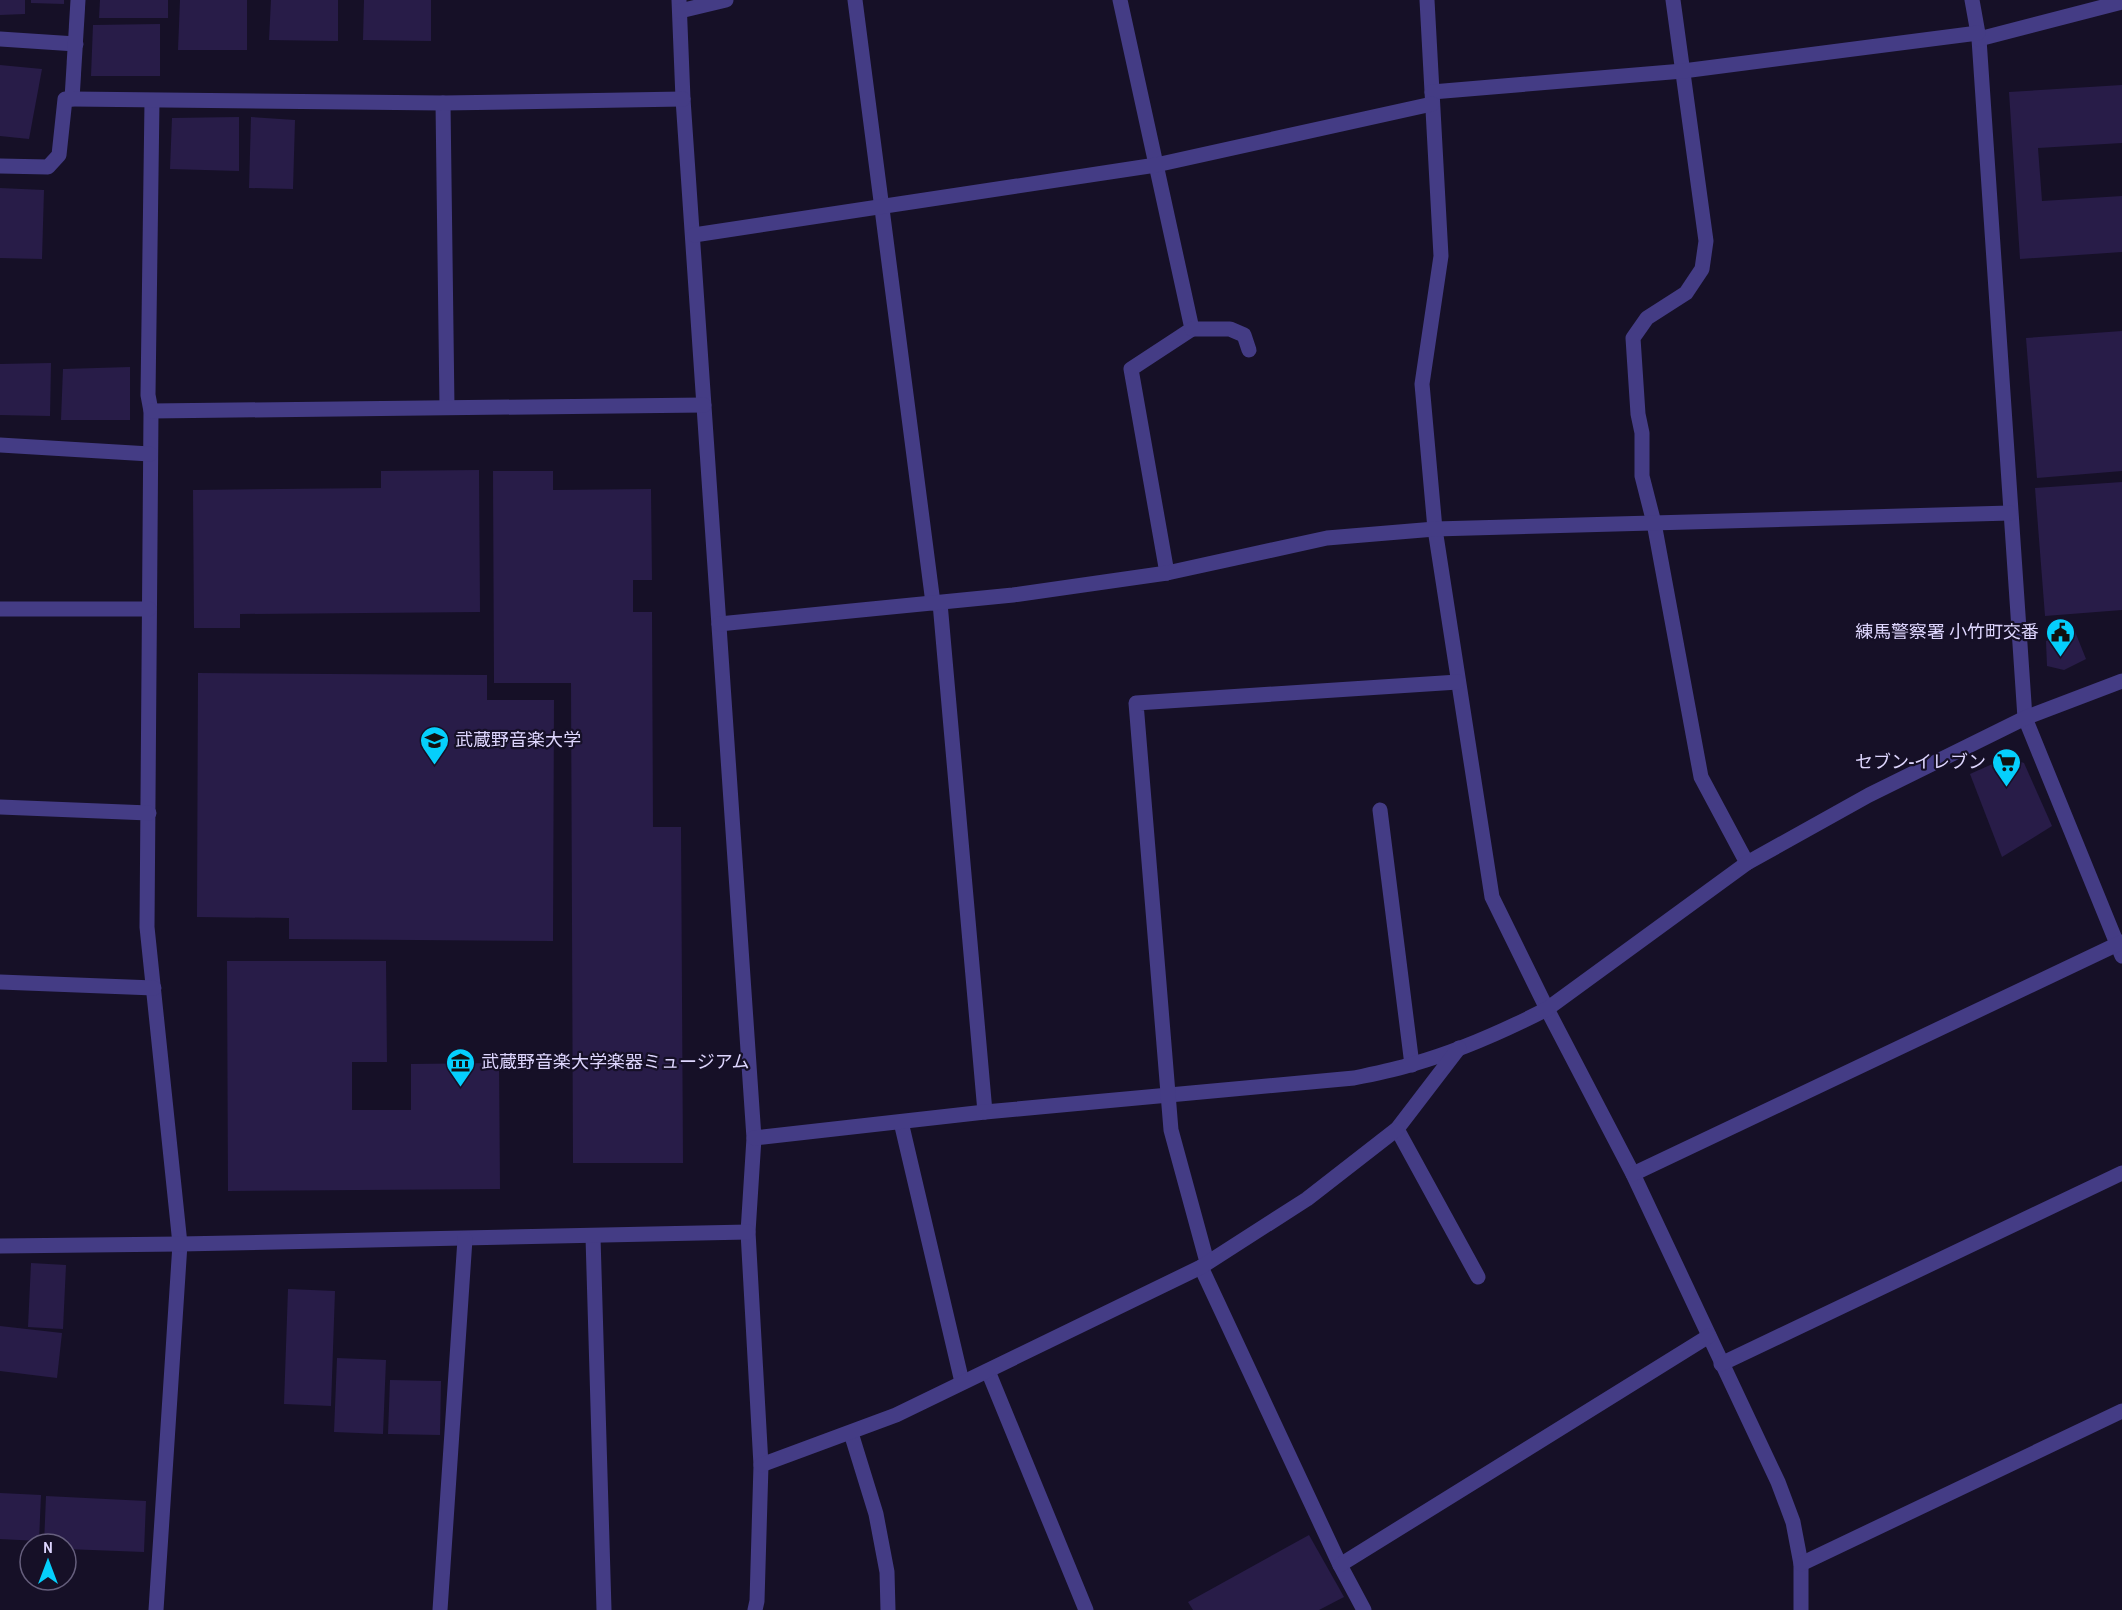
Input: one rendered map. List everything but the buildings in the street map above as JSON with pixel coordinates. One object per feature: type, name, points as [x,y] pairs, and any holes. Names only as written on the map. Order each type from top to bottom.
[{"type":"street","points":[[72,99],[78,0]]},
{"type":"street","points":[[726,0],[679,6],[683,99],[754,1138],[748,1232],[761,1465],[755,1610]]},
{"type":"street","points":[[855,0],[936,603],[985,1112]]},
{"type":"street","points":[[1120,0],[1192,329]]},
{"type":"street","points":[[1426,0],[1441,256],[1422,384],[1435,529],[1492,897],[1546,1009],[1633,1174],[1778,1482],[1793,1521],[1801,1564],[1801,1610]]},
{"type":"street","points":[[1673,0],[1706,241],[1702,269],[1686,293],[1647,318],[1633,338],[1638,414],[1642,433],[1642,476],[1654,523],[1701,777],[1747,863]]},
{"type":"street","points":[[1633,1174],[2120,947],[2025,718],[1978,36],[1972,0]]},
{"type":"street","points":[[694,235],[1156,165],[1432,98],[1978,36],[2122,2]]},
{"type":"street","points":[[0,39],[76,44]]},
{"type":"street","points":[[0,166],[48,167],[59,155],[65,99],[443,103],[683,99]]},
{"type":"street","points":[[152,101],[148,395],[150,454],[147,927],[180,1244],[156,1610]]},
{"type":"street","points":[[443,103],[447,407]]},
{"type":"street","points":[[1167,573],[1131,369],[1192,329],[1230,329],[1244,335],[1249,350]]},
{"type":"street","points":[[150,411],[704,405]]},
{"type":"street","points":[[0,445],[150,454]]},
{"type":"street","points":[[719,624],[1013,595],[1167,573],[1327,538],[1435,529],[2010,513]]},
{"type":"street","points":[[0,609],[149,609]]},
{"type":"street","points":[[754,1138],[985,1112],[1354,1078],[1412,1065],[1517,1024],[1546,1009],[1747,863],[1869,795],[2025,718],[2122,681]]},
{"type":"street","points":[[1364,1610],[1340,1565],[1204,1265],[1171,1130],[1136,703],[1458,682]]},
{"type":"street","points":[[0,807],[149,813]]},
{"type":"street","points":[[1380,810],[1412,1065]]},
{"type":"street","points":[[0,982],[154,988]]},
{"type":"street","points":[[761,1465],[896,1415],[1204,1265],[1307,1199],[1397,1129],[1459,1048]]},
{"type":"street","points":[[901,1122],[962,1382]]},
{"type":"street","points":[[1397,1129],[1478,1277]]},
{"type":"street","points":[[1721,1364],[2122,1173]]},
{"type":"street","points":[[0,1246],[593,1237],[748,1232]]},
{"type":"street","points":[[593,1237],[604,1610]]},
{"type":"street","points":[[440,1610],[465,1239]]},
{"type":"street","points":[[1340,1565],[1709,1336]]},
{"type":"street","points":[[988,1371],[1086,1610]]},
{"type":"street","points":[[1801,1564],[2122,1411]]},
{"type":"street","points":[[851,1433],[876,1514],[887,1572],[888,1610]]},
{"type":"place","name":"練馬警察署 小竹町交番","points":[[2060,658]]},
{"type":"place","name":"武蔵野音楽大学","points":[[434,766]]},
{"type":"place","name":"セブン-イレブン","points":[[2007,788]]},
{"type":"place","name":"武蔵野音楽大学楽器ミュージアム","points":[[460,1088]]}]
